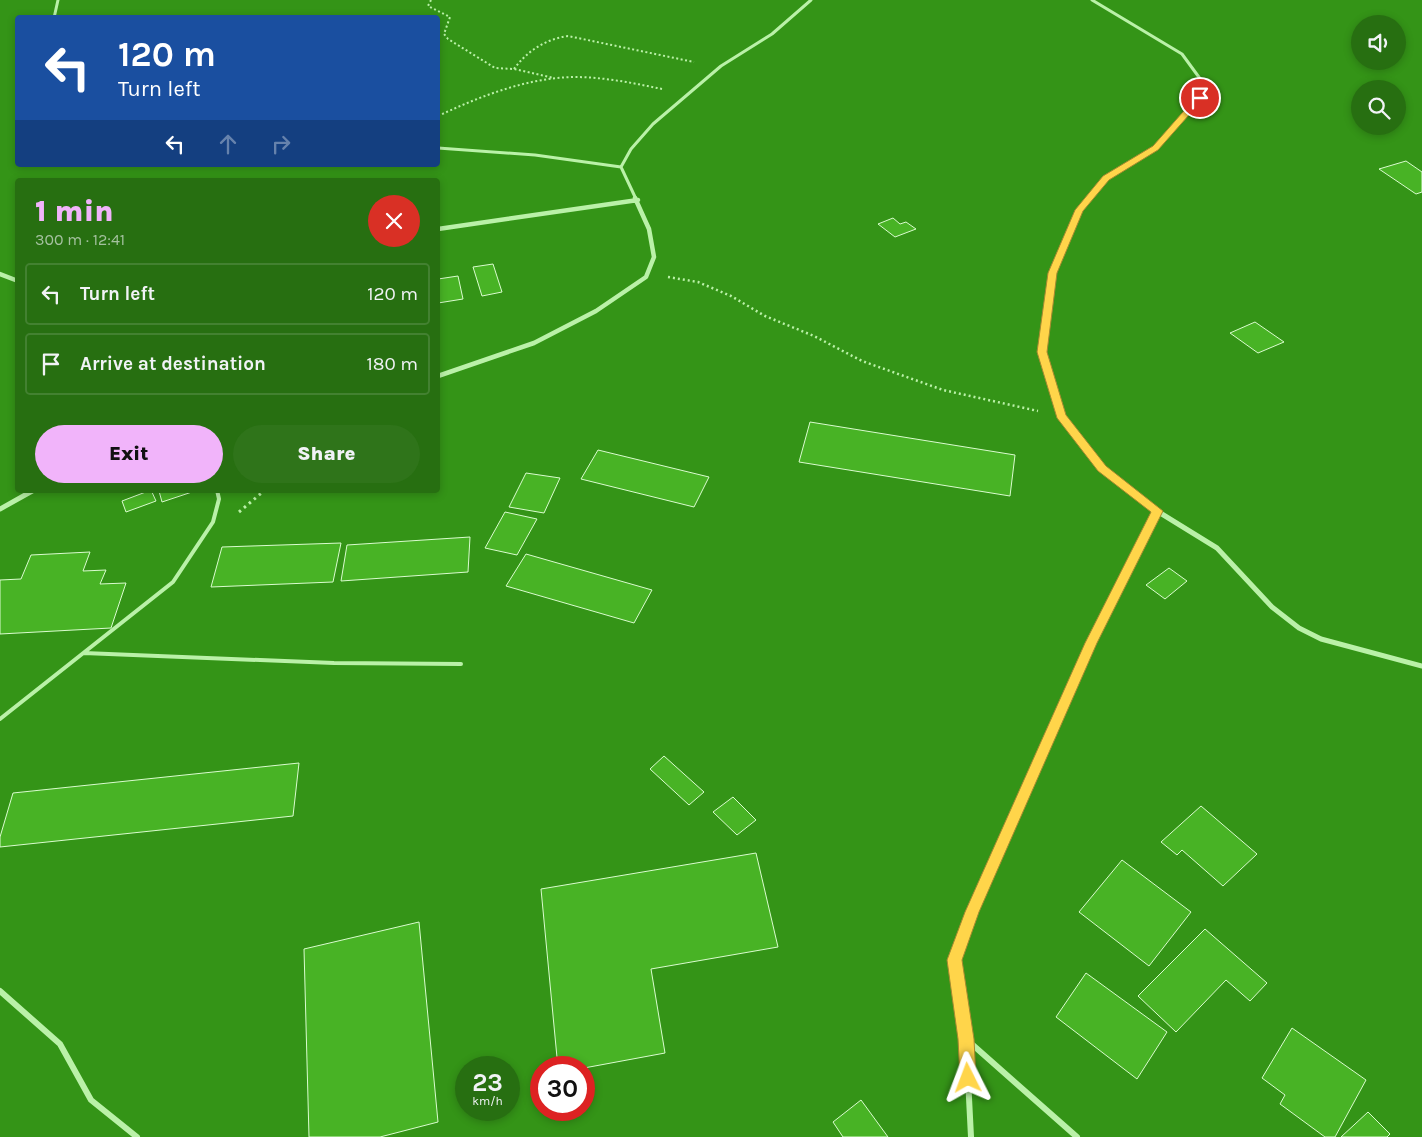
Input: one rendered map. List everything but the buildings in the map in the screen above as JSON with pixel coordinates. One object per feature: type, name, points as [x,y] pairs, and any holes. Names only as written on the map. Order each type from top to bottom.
[{"type":"street","points":[[55,15],[58,0]]},
{"type":"street","points":[[621,167],[631,149],[653,124],[721,66],[772,34],[811,0]]},
{"type":"street","points":[[1092,0],[1182,54],[1201,80],[1200,98],[1155,148],[1106,178],[1079,210],[1053,273],[1042,352],[1061,416],[1102,469],[1157,511],[1216,548],[1272,607],[1298,628],[1321,639],[1422,666]]},
{"type":"street","points":[[440,148],[535,155],[621,167]]},
{"type":"street","points":[[440,375],[534,343],[596,311],[646,277],[654,257],[650,229],[621,167]]},
{"type":"street","points":[[440,228],[638,200]]},
{"type":"street","points":[[0,274],[15,279]]},
{"type":"street","points":[[0,510],[29,493]]},
{"type":"street","points":[[971,1137],[966,1039],[955,960],[972,912],[1091,643],[1157,511]]},
{"type":"street","points":[[0,991],[60,1044],[91,1100],[137,1137]]},
{"type":"street","points":[[966,1039],[1076,1137]]},
{"type":"lane","points":[[0,719],[174,582],[213,522],[219,499],[218,493]]},
{"type":"lane","points":[[84,653],[334,663],[461,664]]},
{"type":"path","points":[[431,0],[428,6],[430,9],[450,17],[444,29],[444,34],[495,68],[514,69],[556,79]]},
{"type":"path","points":[[514,69],[520,60],[536,48],[552,40],[568,36],[653,56],[721,66]]},
{"type":"path","points":[[440,115],[496,93],[556,79],[603,79],[690,94]]},
{"type":"path","points":[[646,277],[676,277],[698,282],[862,361],[943,390],[1061,416]]},
{"type":"route","points":[[968,1078],[966,1039],[955,960],[972,912],[1091,643],[1157,511],[1102,469],[1061,416],[1042,352],[1053,273],[1079,210],[1106,178],[1155,148],[1200,98]]}]
